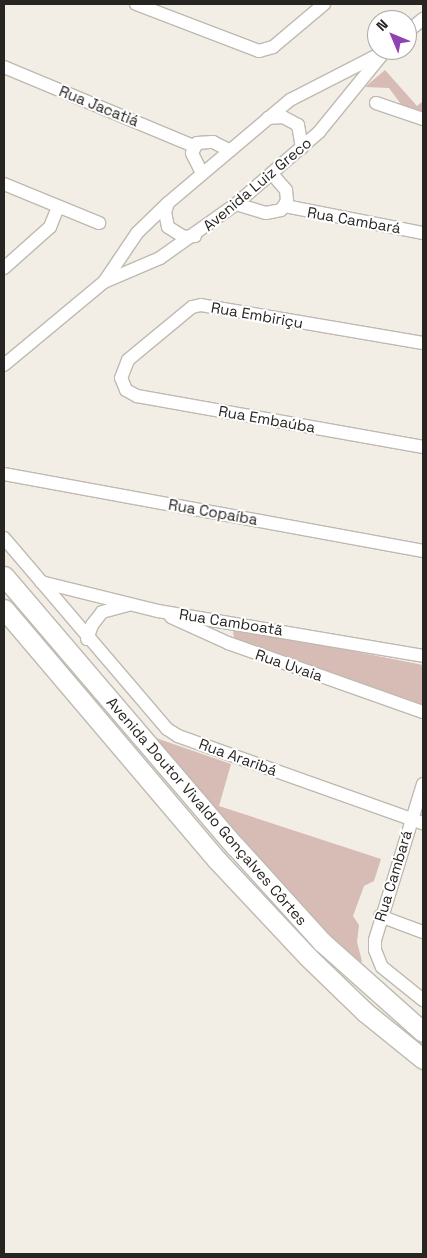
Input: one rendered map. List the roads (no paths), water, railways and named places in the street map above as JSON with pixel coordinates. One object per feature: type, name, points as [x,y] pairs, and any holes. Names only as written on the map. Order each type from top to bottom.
[{"type":"main road","name":"Avenida Doutor Vivaldo Gonçalves Côrtes","points":[[4,576],[235,846],[322,942],[423,1032]]},
{"type":"main road","name":"Avenida Doutor Vivaldo Gonçalves Côrtes","points":[[4,609],[216,860],[308,958],[365,1012],[423,1059]]},
{"type":"street","points":[[136,4],[259,51],[273,47],[324,4]]},
{"type":"street","name":"Avenida Luiz Greco","points":[[4,366],[104,282],[137,233],[168,203],[229,150],[290,100],[368,60]]},
{"type":"street","name":"Avenida Luiz Greco","points":[[104,282],[160,258],[195,236],[236,204],[319,132],[378,60]]},
{"type":"street","name":"Rua Jacatiá","points":[[4,67],[194,146]]},
{"type":"street","points":[[376,103],[423,119]]},
{"type":"street","points":[[268,118],[292,120],[301,133],[302,148]]},
{"type":"street","points":[[202,173],[193,157],[194,146],[205,140],[229,150]]},
{"type":"street","points":[[236,204],[272,214],[285,206],[286,190],[272,174]]},
{"type":"street","points":[[4,184],[99,222]]},
{"type":"street","points":[[168,203],[164,212],[168,227],[184,237],[195,236]]},
{"type":"street","name":"Rua Cambará","points":[[285,206],[423,233]]},
{"type":"street","points":[[4,268],[50,227],[58,207]]},
{"type":"street","name":"Rua Embiriçu","points":[[121,378],[128,360],[192,308],[201,305],[423,343]]},
{"type":"street","name":"Rua Embaúba","points":[[121,378],[126,390],[137,396],[423,448]]},
{"type":"street","name":"Rua Copaíba","points":[[4,474],[423,551]]},
{"type":"street","name":"Rua Araribá","points":[[4,538],[87,639],[167,729],[178,736],[417,821]]},
{"type":"street","name":"Rua Camboatã","points":[[41,582],[158,611],[232,621],[423,656]]},
{"type":"street","points":[[87,639],[92,625],[102,612],[130,604]]},
{"type":"street","name":"Rua Uvaia","points":[[158,611],[228,643],[423,712]]},
{"type":"street","points":[[228,643],[232,621]]},
{"type":"street","name":"Rua Cambará","points":[[423,784],[417,821],[380,916],[375,940],[375,950],[382,967],[423,1000]]},
{"type":"street","points":[[380,916],[423,932]]}]
